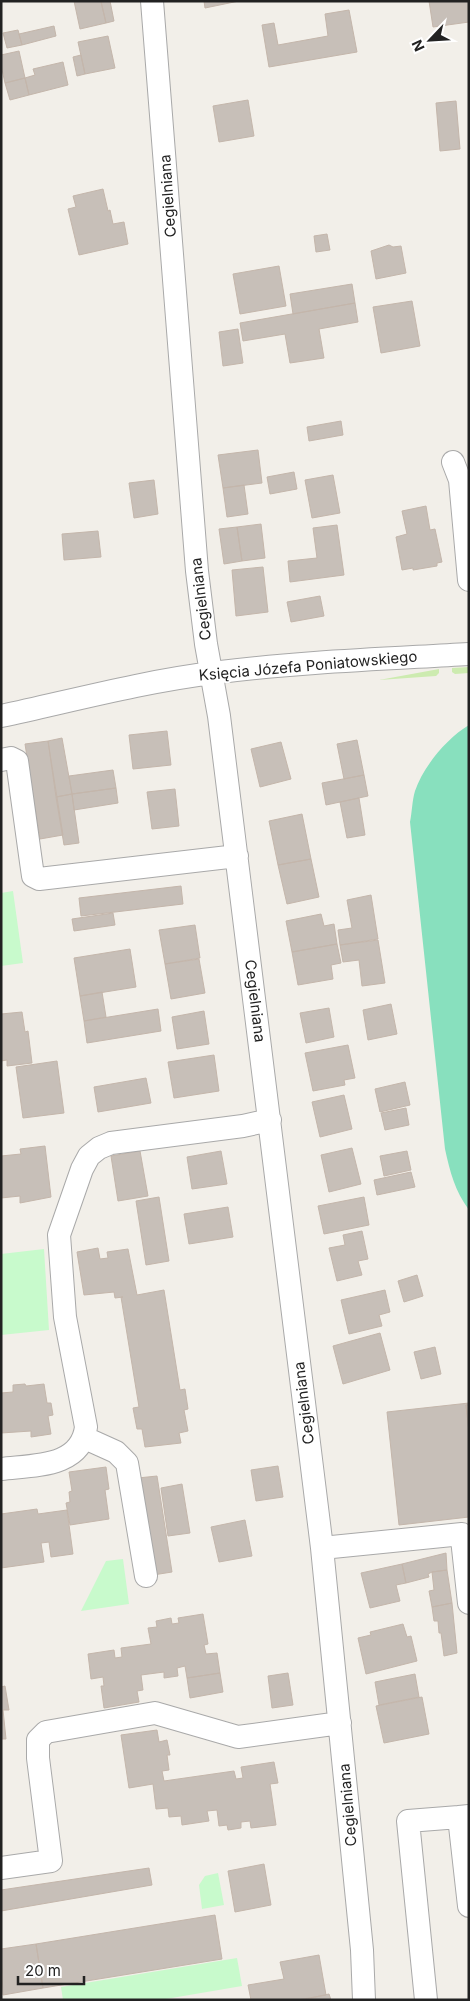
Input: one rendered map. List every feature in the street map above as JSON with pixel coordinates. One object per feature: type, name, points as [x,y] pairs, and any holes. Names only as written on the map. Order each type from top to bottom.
[{"type":"street","name":"Cegielniana","points":[[152,1],[197,571],[206,644],[219,716],[237,856],[322,1548],[362,1950],[364,2000]]},
{"type":"street","points":[[453,462],[460,480],[469,580]]},
{"type":"street","name":"Księcia Józefa Poniatowskiego","points":[[1,716],[162,681],[212,673],[251,668],[469,654]]},
{"type":"street","points":[[1,760],[11,758],[17,761],[31,862],[34,876],[38,879],[237,856]]},
{"type":"street","points":[[1,1469],[61,1460],[74,1452],[85,1438],[86,1426],[65,1317],[60,1235],[82,1169],[89,1156],[99,1148],[111,1143],[243,1126],[270,1120]]},
{"type":"street","points":[[85,1438],[116,1452],[127,1463],[146,1576]]},
{"type":"street","points":[[322,1548],[462,1534],[466,1539],[469,1603]]},
{"type":"street","points":[[1,1868],[51,1861],[38,1758],[38,1740],[46,1732],[155,1713],[238,1737],[340,1723]]},
{"type":"street","points":[[426,2000],[408,1821],[464,1817],[469,1906]]},
{"type":"green space","points":[[469,667],[469,673],[455,674],[452,672],[452,668]]},
{"type":"green space","points":[[439,669],[439,673],[436,676],[379,680]]},
{"type":"green space","points":[[469,725],[469,1210],[460,1196],[454,1181],[445,1149],[410,822],[415,791],[424,772],[444,745]]},
{"type":"green space","points":[[13,891],[23,963],[1,966],[1,893]]},
{"type":"green space","points":[[44,1249],[49,1330],[1,1335],[1,1254]]},
{"type":"green space","points":[[123,1559],[129,1604],[81,1611],[106,1561]]},
{"type":"green space","points":[[218,1873],[224,1905],[202,1909],[199,1885],[205,1876]]},
{"type":"green space","points":[[237,1958],[242,1986],[160,2000],[63,2000],[61,1987]]},
{"type":"building","points":[[74,1],[101,1],[106,23],[80,29]]},
{"type":"building","points":[[110,1],[114,21],[106,23],[101,2]]},
{"type":"building","points":[[204,1],[239,1],[205,8]]},
{"type":"building","points":[[429,1],[469,1],[469,22],[433,27]]},
{"type":"building","points":[[349,10],[357,52],[269,67],[262,25],[274,23],[278,45],[328,36],[325,14]]},
{"type":"building","points":[[54,26],[56,36],[22,45],[19,34]]},
{"type":"building","points":[[18,30],[22,45],[7,48],[3,33]]},
{"type":"building","points":[[108,36],[115,68],[85,74],[78,42]]},
{"type":"building","points":[[19,51],[25,78],[5,83],[1,55]]},
{"type":"building","points":[[81,55],[85,74],[77,76],[73,57]]},
{"type":"building","points":[[63,62],[68,85],[29,95],[25,78],[35,75],[33,69]]},
{"type":"building","points":[[25,78],[29,95],[10,100],[5,83]]},
{"type":"building","points":[[248,100],[254,136],[219,142],[213,106]]},
{"type":"building","points":[[456,101],[460,149],[440,151],[436,103]]},
{"type":"building","points":[[103,189],[113,224],[124,222],[128,244],[79,255],[68,209],[76,207],[73,196]]},
{"type":"building","points":[[327,234],[330,250],[316,252],[314,236]]},
{"type":"building","points":[[389,245],[393,247],[401,246],[406,273],[376,279],[371,251]]},
{"type":"building","points":[[279,266],[286,306],[240,314],[233,274]]},
{"type":"building","points":[[352,284],[355,303],[293,314],[290,294]]},
{"type":"building","points":[[412,301],[420,346],[381,353],[373,307]]},
{"type":"building","points":[[355,303],[358,322],[319,329],[324,358],[290,363],[285,334],[243,341],[240,323]]},
{"type":"building","points":[[238,329],[243,363],[223,366],[219,332]]},
{"type":"building","points":[[341,421],[343,435],[309,441],[307,427]]},
{"type":"building","points":[[258,450],[262,483],[223,488],[218,455]]},
{"type":"building","points":[[294,472],[297,489],[270,494],[267,477]]},
{"type":"building","points":[[333,475],[340,513],[312,518],[305,480]]},
{"type":"building","points":[[154,480],[158,514],[134,518],[129,483]]},
{"type":"building","points":[[244,485],[248,514],[227,517],[223,488]]},
{"type":"building","points":[[426,506],[430,530],[435,529],[442,562],[437,563],[437,566],[402,570],[396,537],[407,534],[402,511]]},
{"type":"building","points":[[261,524],[265,558],[242,561],[237,527]]},
{"type":"building","points":[[337,525],[344,575],[290,582],[288,561],[317,558],[313,528]]},
{"type":"building","points":[[237,527],[242,561],[224,564],[219,529]]},
{"type":"building","points":[[98,531],[101,557],[64,560],[62,534]]},
{"type":"building","points":[[263,567],[268,612],[236,616],[232,570]]},
{"type":"building","points":[[320,596],[324,616],[291,622],[287,602]]},
{"type":"building","points":[[167,731],[171,765],[133,769],[129,735]]},
{"type":"building","points":[[62,738],[72,794],[56,797],[48,741]]},
{"type":"building","points":[[357,740],[364,775],[344,779],[337,744]]},
{"type":"building","points":[[48,741],[63,835],[40,839],[25,744]]},
{"type":"building","points":[[281,742],[291,779],[260,787],[251,749]]},
{"type":"building","points":[[113,770],[116,788],[72,794],[69,776]]},
{"type":"building","points":[[364,775],[368,796],[326,805],[322,783]]},
{"type":"building","points":[[116,788],[118,803],[74,810],[72,794]]},
{"type":"building","points":[[175,789],[179,826],[152,829],[147,792]]},
{"type":"building","points":[[72,794],[79,843],[64,845],[56,797]]},
{"type":"building","points":[[359,798],[365,835],[347,838],[340,802]]},
{"type":"building","points":[[302,814],[311,859],[278,865],[269,821]]},
{"type":"building","points":[[311,859],[319,897],[287,904],[278,865]]},
{"type":"building","points":[[181,886],[183,904],[81,916],[79,898]]},
{"type":"building","points":[[371,895],[378,939],[340,945],[338,930],[352,928],[347,900]]},
{"type":"building","points":[[113,913],[115,925],[74,931],[72,919]]},
{"type":"building","points":[[321,914],[324,926],[334,924],[337,944],[292,952],[286,921]]},
{"type":"building","points":[[195,925],[200,958],[165,964],[159,930]]},
{"type":"building","points":[[378,940],[385,983],[362,986],[359,960],[343,962],[340,945]]},
{"type":"building","points":[[337,944],[341,963],[331,965],[333,979],[298,985],[292,952]]},
{"type":"building","points":[[130,949],[136,987],[80,996],[74,958]]},
{"type":"building","points":[[199,959],[205,993],[171,999],[165,964]]},
{"type":"building","points":[[102,992],[106,1017],[84,1021],[80,996]]},
{"type":"building","points":[[391,1004],[397,1034],[368,1040],[363,1010]]},
{"type":"building","points":[[329,1008],[334,1037],[306,1043],[300,1013]]},
{"type":"building","points":[[158,1009],[161,1031],[87,1043],[84,1021]]},
{"type":"building","points":[[204,1011],[209,1044],[177,1049],[172,1017]]},
{"type":"building","points":[[22,1012],[25,1032],[28,1031],[32,1063],[7,1066],[7,1060],[1,1061],[1,1014]]},
{"type":"building","points":[[348,1045],[355,1078],[344,1080],[345,1085],[313,1091],[305,1053]]},
{"type":"building","points":[[214,1055],[219,1091],[174,1098],[168,1062]]},
{"type":"building","points":[[57,1061],[64,1113],[23,1118],[16,1067]]},
{"type":"building","points":[[146,1078],[151,1103],[98,1112],[94,1087]]},
{"type":"building","points":[[405,1082],[410,1105],[380,1112],[375,1089]]},
{"type":"building","points":[[344,1095],[352,1129],[320,1137],[312,1102]]},
{"type":"building","points":[[406,1108],[409,1125],[385,1130],[381,1113]]},
{"type":"building","points":[[45,1146],[51,1197],[20,1203],[20,1196],[1,1198],[1,1156],[21,1154],[20,1149]]},
{"type":"building","points":[[352,1148],[361,1184],[329,1192],[321,1155]]},
{"type":"building","points":[[140,1151],[148,1196],[118,1201],[111,1156]]},
{"type":"building","points":[[221,1151],[227,1184],[192,1189],[187,1157]]},
{"type":"building","points":[[407,1151],[411,1170],[384,1176],[380,1156]]},
{"type":"building","points":[[411,1172],[415,1187],[377,1195],[374,1180]]},
{"type":"building","points":[[159,1197],[169,1261],[146,1265],[136,1201]]},
{"type":"building","points":[[364,1197],[369,1225],[324,1234],[318,1206]]},
{"type":"building","points":[[228,1207],[233,1237],[189,1244],[184,1214]]},
{"type":"building","points":[[362,1231],[368,1259],[358,1261],[362,1275],[337,1281],[329,1248],[345,1245],[343,1235]]},
{"type":"building","points":[[98,1248],[100,1259],[108,1258],[107,1252],[128,1249],[137,1295],[164,1290],[180,1390],[185,1389],[188,1409],[184,1410],[188,1431],[179,1433],[181,1443],[145,1447],[142,1429],[137,1429],[133,1408],[139,1407],[121,1297],[115,1298],[114,1292],[84,1295],[77,1252]]},
{"type":"building","points":[[417,1275],[423,1296],[404,1302],[398,1281]]},
{"type":"building","points":[[385,1290],[390,1312],[379,1315],[382,1326],[349,1334],[341,1300]]},
{"type":"building","points":[[380,1333],[390,1370],[343,1384],[333,1346]]},
{"type":"building","points":[[435,1347],[441,1374],[421,1379],[414,1352]]},
{"type":"building","points":[[25,1384],[26,1386],[44,1384],[47,1403],[51,1403],[53,1415],[48,1416],[51,1434],[31,1437],[31,1431],[1,1433],[1,1393],[13,1392],[13,1385]]},
{"type":"building","points":[[469,1403],[469,1405],[466,1405],[469,1431],[469,1517],[399,1525],[387,1412]]},
{"type":"building","points":[[466,1405],[469,1405],[469,1431]]},
{"type":"building","points":[[278,1466],[283,1497],[256,1501],[251,1470]]},
{"type":"building","points":[[106,1467],[109,1489],[105,1490],[109,1519],[70,1525],[66,1503],[70,1502],[69,1492],[72,1491],[69,1472]]},
{"type":"building","points":[[157,1476],[172,1572],[153,1575],[138,1478]]},
{"type":"building","points":[[182,1484],[190,1533],[168,1536],[161,1488]]},
{"type":"building","points":[[37,1509],[38,1514],[67,1510],[73,1554],[51,1557],[49,1542],[41,1543],[44,1562],[1,1568],[1,1514]]},
{"type":"building","points":[[245,1520],[252,1556],[219,1562],[211,1527]]},
{"type":"building","points":[[446,1553],[447,1570],[432,1572],[428,1574],[429,1577],[406,1583],[402,1564]]},
{"type":"building","points":[[402,1564],[406,1583],[396,1585],[400,1601],[370,1608],[361,1573]]},
{"type":"building","points":[[447,1570],[452,1603],[432,1607],[429,1591],[434,1590],[432,1572]]},
{"type":"building","points":[[452,1603],[457,1653],[444,1656],[441,1633],[439,1633],[438,1621],[434,1621],[432,1607]]},
{"type":"building","points":[[203,1614],[208,1644],[204,1645],[206,1654],[217,1653],[220,1673],[187,1678],[185,1666],[177,1668],[178,1676],[164,1678],[164,1672],[141,1675],[143,1690],[137,1691],[139,1702],[104,1708],[101,1686],[104,1686],[103,1677],[91,1679],[88,1654],[114,1650],[115,1658],[122,1657],[121,1648],[151,1644],[148,1628],[157,1627],[156,1621],[171,1618],[172,1624],[179,1623],[178,1618]]},
{"type":"building","points":[[403,1624],[407,1637],[411,1636],[417,1661],[366,1674],[358,1638],[371,1635],[370,1632]]},
{"type":"building","points":[[220,1673],[223,1692],[190,1698],[187,1678]]},
{"type":"building","points":[[288,1673],[293,1705],[272,1708],[268,1676]]},
{"type":"building","points":[[415,1674],[419,1697],[379,1705],[375,1682]]},
{"type":"building","points":[[5,1686],[9,1710],[3,1710],[6,1739],[1,1739],[1,1687]]},
{"type":"building","points":[[422,1697],[429,1734],[384,1743],[376,1706]]},
{"type":"building","points":[[157,1730],[159,1742],[167,1740],[170,1755],[167,1755],[169,1770],[162,1771],[164,1781],[234,1771],[236,1779],[243,1778],[241,1767],[274,1762],[278,1783],[270,1784],[276,1825],[251,1828],[250,1821],[241,1822],[241,1828],[228,1830],[227,1825],[219,1826],[217,1810],[207,1811],[209,1821],[182,1825],[181,1816],[169,1817],[168,1808],[156,1809],[153,1784],[129,1788],[121,1735]]},
{"type":"building","points":[[264,1864],[271,1905],[235,1912],[228,1871]]},
{"type":"building","points":[[149,1868],[152,1885],[1,1911],[1,1890]]},
{"type":"building","points":[[215,1915],[222,1959],[43,1988],[36,1944]]},
{"type":"building","points":[[36,1944],[43,1988],[3,1995],[1,1949]]},
{"type":"building","points":[[319,1955],[326,1995],[298,2000],[251,2000],[248,1985],[284,1979],[280,1962]]},
{"type":"building","points":[[329,1994],[331,2000],[302,2000]]}]
